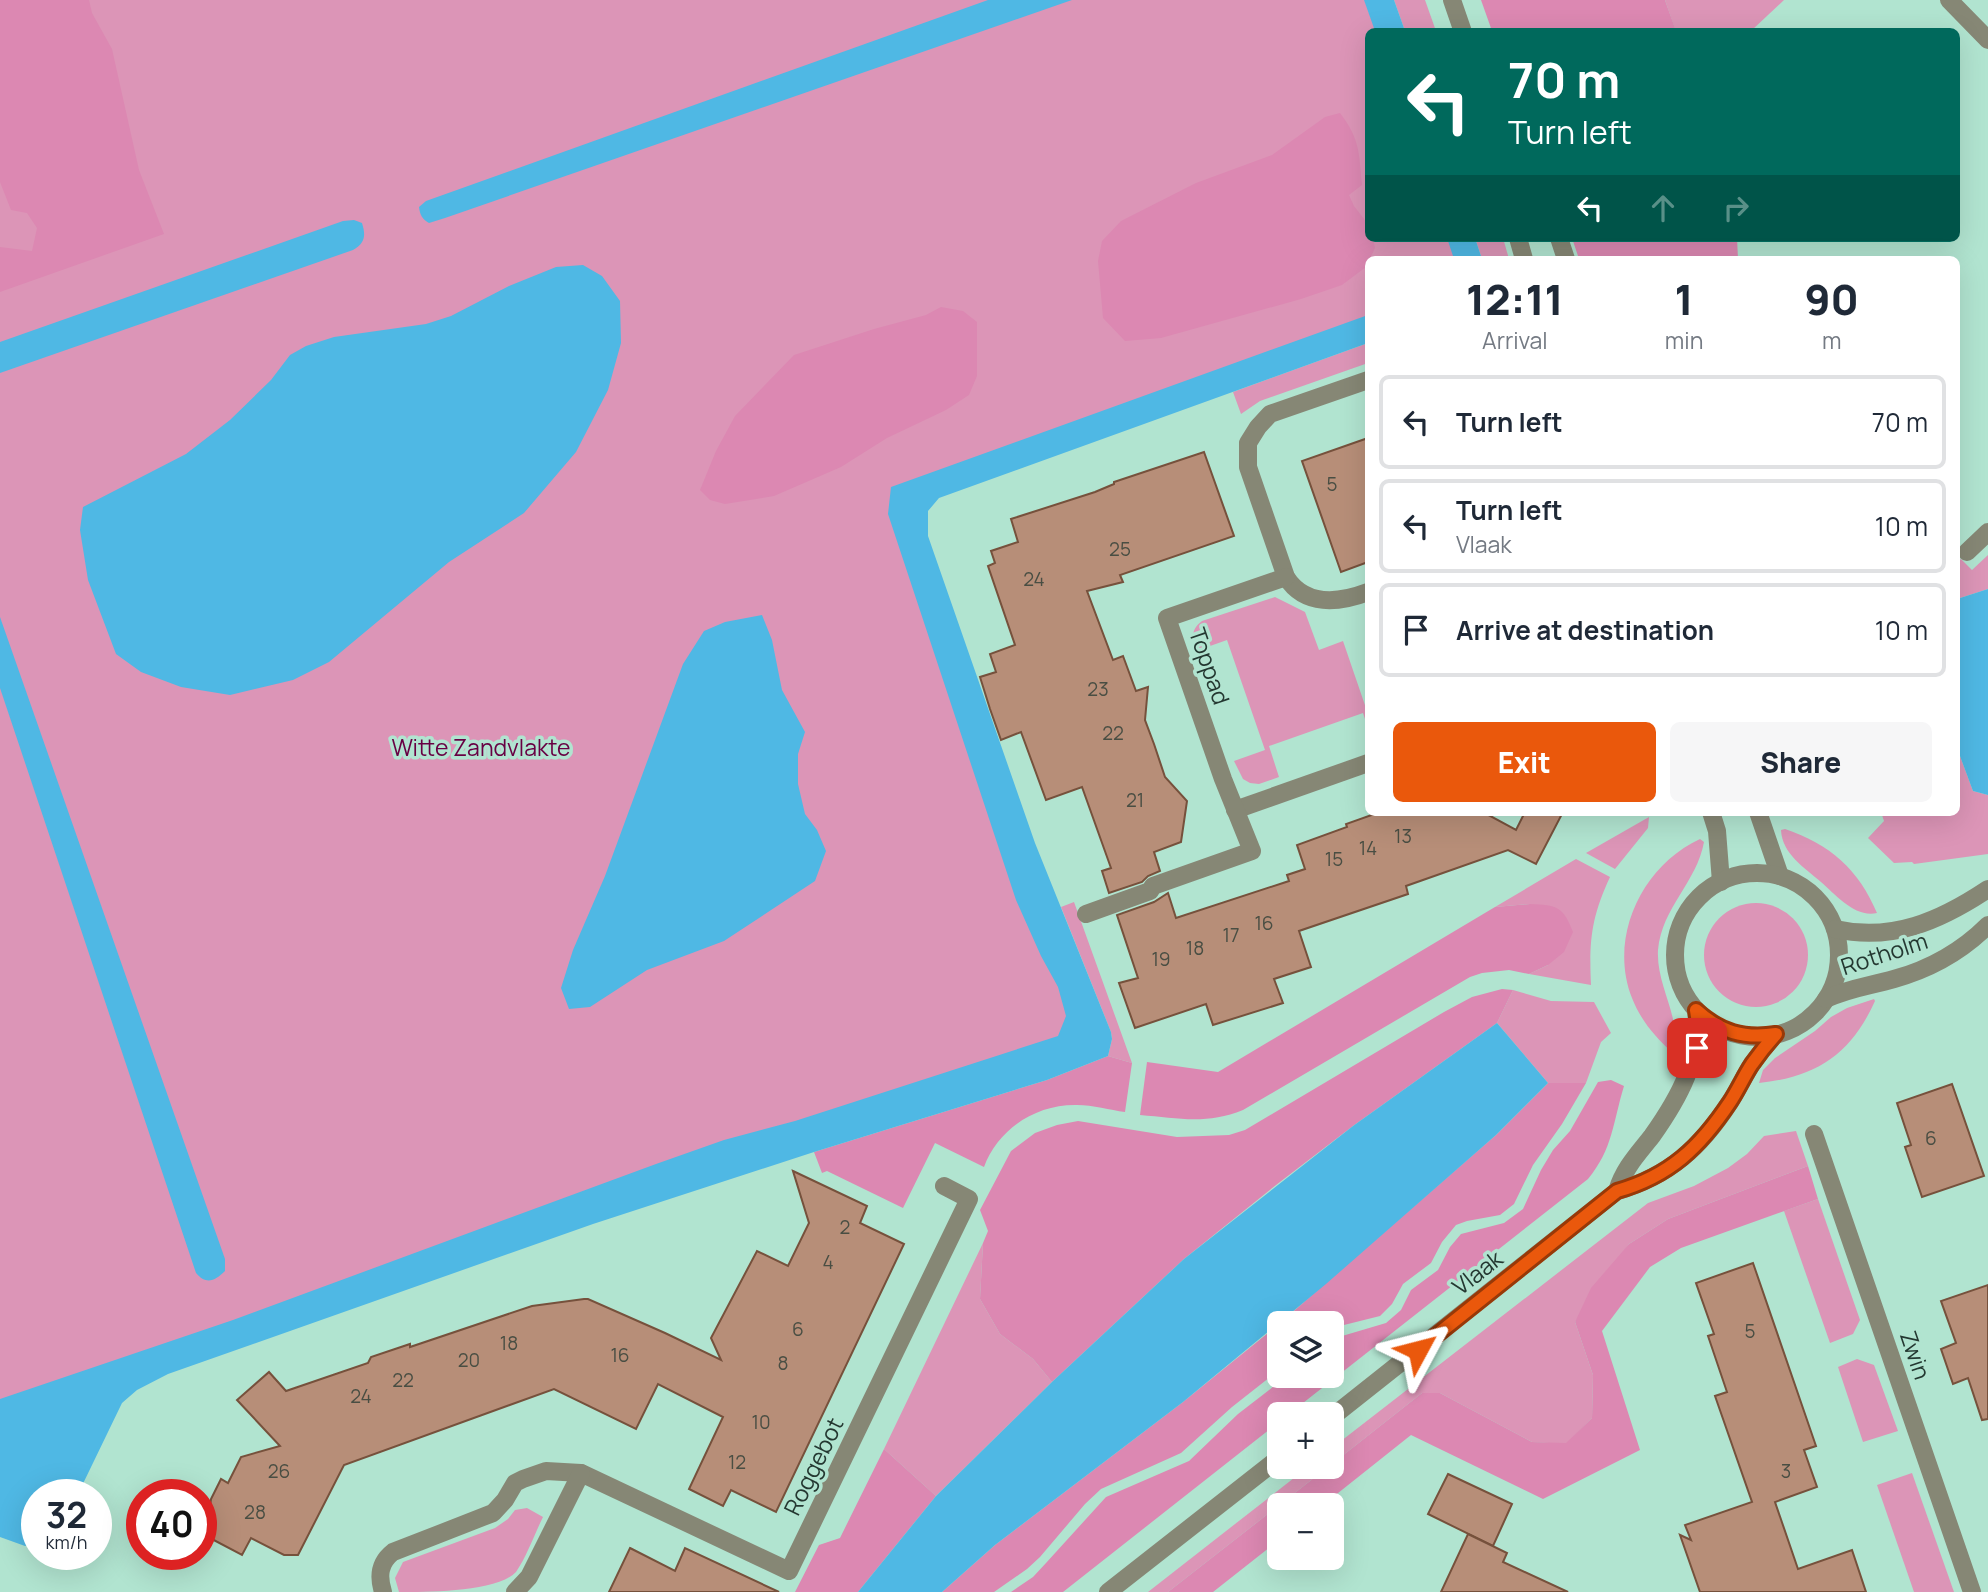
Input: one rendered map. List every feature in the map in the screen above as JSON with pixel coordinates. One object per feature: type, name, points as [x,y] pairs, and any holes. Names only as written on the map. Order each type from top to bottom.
[{"type":"street","points":[[1452,0],[1462,28]]},
{"type":"street","points":[[1949,0],[1988,40]]},
{"type":"street","points":[[1365,381],[1270,415],[1248,443],[1247,454],[1250,474],[1286,577],[1292,586],[1319,600],[1351,599],[1365,593]]},
{"type":"street","points":[[1967,552],[1988,532]]},
{"type":"street","name":"Toppad","points":[[1086,914],[1252,851],[1234,810],[1167,618],[1286,577]]},
{"type":"street","points":[[1234,810],[1365,764]]},
{"type":"street","points":[[1712,816],[1717,831],[1721,882]]},
{"type":"street","points":[[1759,816],[1780,876]]},
{"type":"street","points":[[1750,873],[1780,876],[1819,901],[1835,929],[1838,965],[1832,988],[1816,1012],[1790,1030],[1747,1036],[1732,1033],[1719,1028],[1696,1010],[1685,995],[1678,977],[1676,939],[1692,905],[1705,892],[1721,882],[1750,873]]},
{"type":"street","name":"Rotholm","points":[[1835,929],[1878,934],[1903,929],[1948,913],[1988,889]]},
{"type":"street","name":"Rotholm","points":[[1826,999],[1848,989],[1894,979],[1937,963],[1967,944],[1988,925]]},
{"type":"street","name":"Vlaak","points":[[1617,1191],[1623,1172],[1669,1111],[1692,1065],[1699,1030],[1696,1010]]},
{"type":"street","name":"Vlaak","points":[[1344,1407],[1617,1191],[1643,1184],[1660,1175],[1690,1151],[1731,1101],[1751,1065],[1776,1034]]},
{"type":"street","name":"Zwin","points":[[1814,1133],[1972,1592]]},
{"type":"street","name":"Roggebot","points":[[383,1592],[380,1570],[393,1552],[493,1513],[515,1483],[546,1471],[580,1473],[789,1571],[969,1199],[944,1186]]},
{"type":"street","points":[[1108,1592],[1267,1467]]},
{"type":"street","points":[[514,1592],[529,1577],[580,1473]]},
{"type":"green space","name":"Witte Zandvlakte","points":[[0,0],[1383,0],[1393,28],[1365,28],[1365,242],[1465,242],[1470,256],[1365,256],[1365,330],[902,497],[1089,1020],[1072,1055],[0,1420]]},
{"type":"green space","points":[[1394,0],[1425,0],[1435,28],[1404,28]]},
{"type":"green space","points":[[1665,0],[1784,0],[1754,28],[1675,28]]},
{"type":"green space","points":[[1476,242],[1504,242],[1508,256],[1481,256]]},
{"type":"green space","points":[[1365,344],[1365,364],[1260,401],[1241,414],[1233,392]]},
{"type":"green space","points":[[1988,555],[1988,589],[1960,598],[1960,560],[1972,570]]},
{"type":"green space","points":[[1275,597],[1305,612],[1319,650],[1343,641],[1365,705],[1365,719],[1363,713],[1269,746],[1279,777],[1259,784],[1243,779],[1234,761],[1265,750],[1227,640],[1196,651],[1193,635],[1195,628],[1202,621]]},
{"type":"green space","points":[[1960,756],[1973,791],[1988,795],[1988,854],[1914,864],[1894,863],[1868,838],[1884,821],[1882,816],[1960,816]]},
{"type":"green space","points":[[1649,817],[1648,828],[1615,869],[1586,853]]},
{"type":"green space","points":[[1785,829],[1816,842],[1841,860],[1861,884],[1877,913],[1869,914],[1854,909],[1802,866],[1785,846],[1781,830]]},
{"type":"green space","points":[[1700,839],[1704,842],[1700,856],[1672,907],[1658,950],[1658,964],[1675,1027],[1674,1054],[1650,1029],[1632,998],[1624,951],[1635,906],[1647,885],[1679,851]]},
{"type":"green space","points":[[1576,859],[1610,877],[1593,930],[1591,985],[1529,974],[1548,965],[1530,904],[1495,907]]},
{"type":"green space","points":[[1074,902],[1132,1063],[1108,1056],[1111,1032],[1061,907]]},
{"type":"green space","points":[[1756,903],[1776,907],[1793,918],[1804,935],[1808,955],[1804,975],[1793,992],[1776,1003],[1756,1007],[1736,1003],[1719,992],[1708,975],[1704,955],[1708,935],[1719,918],[1736,907]]},
{"type":"green space","points":[[1513,990],[1551,1001],[1594,1002],[1611,1033],[1601,1042],[1586,1083],[1548,1083],[1497,1023]]},
{"type":"green space","points":[[1874,999],[1866,1019],[1855,1035],[1830,1060],[1798,1075],[1759,1083],[1763,1070],[1775,1058],[1831,1017],[1847,1008]]},
{"type":"green space","points":[[1796,1131],[1808,1166],[1668,1219],[1629,1244],[1575,1322],[1593,1375],[1592,1418],[1566,1444],[1532,1442],[1440,1393],[1422,1393],[1344,1455],[1344,1439],[1648,1203],[1694,1186],[1728,1168],[1747,1154],[1764,1136]]},
{"type":"green space","points":[[1818,1199],[1860,1320],[1853,1334],[1830,1343],[1784,1211]]},
{"type":"green space","points":[[983,1243],[980,1299],[1000,1334],[1033,1359],[1052,1382],[936,1496],[884,1449]]},
{"type":"green space","points":[[1857,1359],[1874,1365],[1898,1431],[1863,1442],[1838,1367]]},
{"type":"green space","points":[[1912,1473],[1954,1592],[1914,1592],[1877,1485]]},
{"type":"green space","points":[[1293,1479],[1313,1479],[1295,1493],[1275,1493]]},
{"type":"green space","points":[[1267,1499],[1267,1515],[1168,1592],[1148,1592]]},
{"type":"green space","points":[[527,1508],[543,1517],[520,1566],[507,1579],[479,1587],[399,1592],[395,1578],[403,1562],[495,1528],[515,1510]]},
{"type":"shaded area","points":[[0,0],[89,0],[92,13],[112,49],[139,170],[164,234],[0,292],[0,247],[32,251],[37,228],[27,213],[11,210],[0,182]]},
{"type":"shaded area","points":[[1481,0],[1665,0],[1675,28],[1491,28]]},
{"type":"shaded area","points":[[1340,113],[1355,139],[1362,185],[1349,195],[1365,220],[1365,242],[1374,242],[1375,248],[1371,256],[1365,256],[1365,268],[1342,285],[1301,299],[1161,338],[1125,341],[1103,318],[1098,261],[1102,241],[1121,221],[1196,183],[1272,155],[1325,117]]},
{"type":"shaded area","points":[[1573,242],[1737,242],[1738,256],[1578,256]]},
{"type":"shaded area","points":[[941,307],[963,311],[977,322],[977,376],[969,395],[946,410],[887,438],[841,467],[774,496],[725,504],[710,500],[700,490],[716,451],[735,416],[794,355],[926,315]]},
{"type":"shaded area","points":[[1530,904],[1558,909],[1566,917],[1573,932],[1564,952],[1548,965],[1529,974],[1509,970],[1470,977],[1243,1110],[1230,1115],[1180,1119],[1140,1115],[1147,1062],[1218,1072],[1495,907]]},
{"type":"shaded area","points":[[1502,989],[1513,990],[1497,1023],[1353,1126],[1184,1259],[1052,1382],[1033,1359],[1000,1334],[980,1299],[983,1243],[988,1231],[980,1210],[1011,1151],[1035,1133],[1078,1121],[1177,1137],[1229,1135],[1245,1130],[1472,997]]},
{"type":"shaded area","points":[[1108,1056],[1132,1063],[1125,1112],[1077,1105],[1033,1114],[1009,1130],[990,1153],[984,1167],[935,1143],[903,1208],[827,1171],[822,1173],[814,1152],[1047,1080]]},
{"type":"shaded area","points":[[1611,1080],[1624,1086],[1603,1157],[1588,1179],[1344,1371],[1344,1335],[1386,1323],[1401,1310],[1411,1290],[1438,1270],[1450,1247],[1461,1234],[1504,1223],[1523,1209],[1541,1170],[1553,1150],[1570,1131],[1598,1082]]},
{"type":"shaded area","points":[[1548,1083],[1586,1083],[1533,1165],[1514,1204],[1500,1215],[1456,1225],[1442,1242],[1431,1263],[1403,1284],[1392,1304],[1380,1316],[1344,1325],[1344,1311],[1294,1311],[1496,1135]]},
{"type":"shaded area","points":[[1808,1166],[1818,1199],[1681,1248],[1650,1267],[1602,1331],[1640,1450],[1543,1499],[1411,1435],[1338,1493],[1294,1493],[1313,1479],[1344,1479],[1344,1455],[1422,1393],[1440,1393],[1532,1442],[1566,1443],[1592,1418],[1593,1375],[1575,1322],[1591,1288],[1629,1244],[1668,1219]]},
{"type":"shaded area","points":[[1267,1334],[1267,1379],[1181,1453],[1101,1489],[1040,1557],[994,1592],[942,1592],[995,1545],[1183,1402]]},
{"type":"shaded area","points":[[1272,1388],[1322,1388],[1304,1402],[1267,1402],[1267,1431],[1063,1592],[1011,1592],[1033,1577],[1106,1497],[1189,1461],[1238,1414]]},
{"type":"shaded area","points":[[884,1449],[936,1496],[858,1592],[795,1592],[819,1545],[840,1538]]},
{"type":"shaded area","points":[[1267,1514],[1267,1549],[1213,1592],[1168,1592]]},
{"type":"water","points":[[988,0],[1072,0],[445,218],[429,223],[421,215],[419,207],[426,201]]},
{"type":"water","points":[[1364,0],[1394,0],[1404,28],[1374,28]]},
{"type":"water","points":[[354,220],[362,223],[364,235],[360,245],[353,250],[0,373],[0,342],[343,221]]},
{"type":"water","points":[[1448,242],[1476,242],[1481,256],[1453,256]]},
{"type":"water","points":[[583,265],[602,276],[620,301],[621,343],[608,390],[576,452],[524,513],[449,562],[329,662],[293,680],[230,695],[181,687],[141,672],[116,654],[88,580],[80,530],[83,507],[186,454],[230,420],[271,380],[290,355],[306,346],[334,337],[426,324],[451,316],[509,286],[556,267]]},
{"type":"water","points":[[1365,316],[1365,344],[939,498],[928,511],[928,536],[1035,843],[1111,1032],[1108,1056],[1047,1080],[593,1224],[168,1374],[137,1390],[122,1403],[85,1479],[21,1479],[21,1545],[0,1537],[0,1399],[233,1320],[724,1140],[795,1121],[1058,1036],[1066,1016],[1058,987],[1016,900],[888,514],[891,487]]},
{"type":"water","points":[[1988,589],[1988,795],[1973,791],[1960,756],[1960,598]]},
{"type":"water","points":[[762,615],[772,640],[782,690],[805,732],[798,754],[798,784],[805,814],[817,830],[826,851],[815,881],[724,941],[647,970],[590,1007],[569,1009],[561,988],[573,950],[605,876],[683,664],[704,631],[725,622]]},
{"type":"water","points":[[0,617],[225,1259],[225,1271],[214,1279],[203,1279],[196,1273],[0,688]]},
{"type":"water","points":[[1497,1023],[1548,1083],[1496,1135],[1326,1284],[1293,1311],[1267,1311],[1267,1333],[1183,1402],[995,1545],[942,1592],[858,1592],[936,1496],[1052,1382],[1184,1259],[1353,1126]]},
{"type":"building","points":[[1365,439],[1365,563],[1341,572],[1302,461]]},
{"type":"building","points":[[1204,452],[1234,536],[1120,575],[1123,582],[1087,591],[1113,660],[1123,656],[1136,691],[1148,687],[1145,720],[1165,777],[1187,801],[1181,842],[1154,852],[1160,871],[1142,882],[1109,893],[1102,871],[1111,868],[1082,787],[1046,800],[1021,732],[1001,740],[990,709],[980,677],[996,672],[990,654],[1015,645],[988,566],[995,563],[991,551],[1018,542],[1011,519]]},
{"type":"building","points":[[1369,816],[1490,816],[1516,830],[1523,816],[1561,816],[1536,864],[1508,850],[1406,886],[1408,894],[1299,931],[1311,967],[1274,979],[1283,1003],[1213,1025],[1206,1004],[1135,1028],[1119,983],[1138,978],[1117,915],[1154,902],[1168,893],[1176,918],[1289,881],[1287,875],[1305,869],[1297,845],[1347,827],[1346,824]]},
{"type":"building","points":[[1952,1084],[1984,1176],[1922,1197],[1905,1147],[1911,1145],[1897,1103]]},
{"type":"building","points":[[793,1171],[867,1206],[860,1223],[904,1244],[776,1512],[731,1490],[723,1506],[689,1489],[723,1417],[658,1384],[636,1429],[554,1389],[344,1465],[298,1555],[284,1555],[251,1538],[242,1555],[217,1542],[217,1487],[221,1479],[228,1483],[241,1457],[280,1446],[237,1400],[269,1372],[286,1391],[368,1363],[371,1357],[410,1344],[410,1347],[532,1306],[584,1299],[721,1360],[711,1338],[757,1251],[788,1266],[809,1223]]},
{"type":"building","points":[[1753,1263],[1816,1446],[1804,1450],[1817,1487],[1775,1502],[1798,1569],[1852,1550],[1866,1592],[1700,1592],[1680,1535],[1691,1540],[1685,1525],[1752,1502],[1715,1396],[1727,1392],[1708,1336],[1714,1334],[1696,1283]]},
{"type":"building","points":[[1988,1285],[1988,1419],[1982,1420],[1968,1378],[1953,1384],[1941,1349],[1956,1343],[1941,1301]]},
{"type":"building","points":[[1448,1474],[1512,1504],[1493,1546],[1428,1514]]},
{"type":"building","points":[[1468,1534],[1507,1553],[1503,1562],[1568,1592],[1441,1592]]},
{"type":"building","points":[[630,1548],[675,1571],[685,1548],[779,1592],[609,1592]]},
{"type":"route","points":[[1418,1350],[1617,1191],[1643,1184],[1660,1175],[1690,1151],[1731,1101],[1751,1065],[1776,1034],[1761,1037],[1732,1033],[1719,1028],[1696,1010],[1699,1030],[1697,1048]]}]
